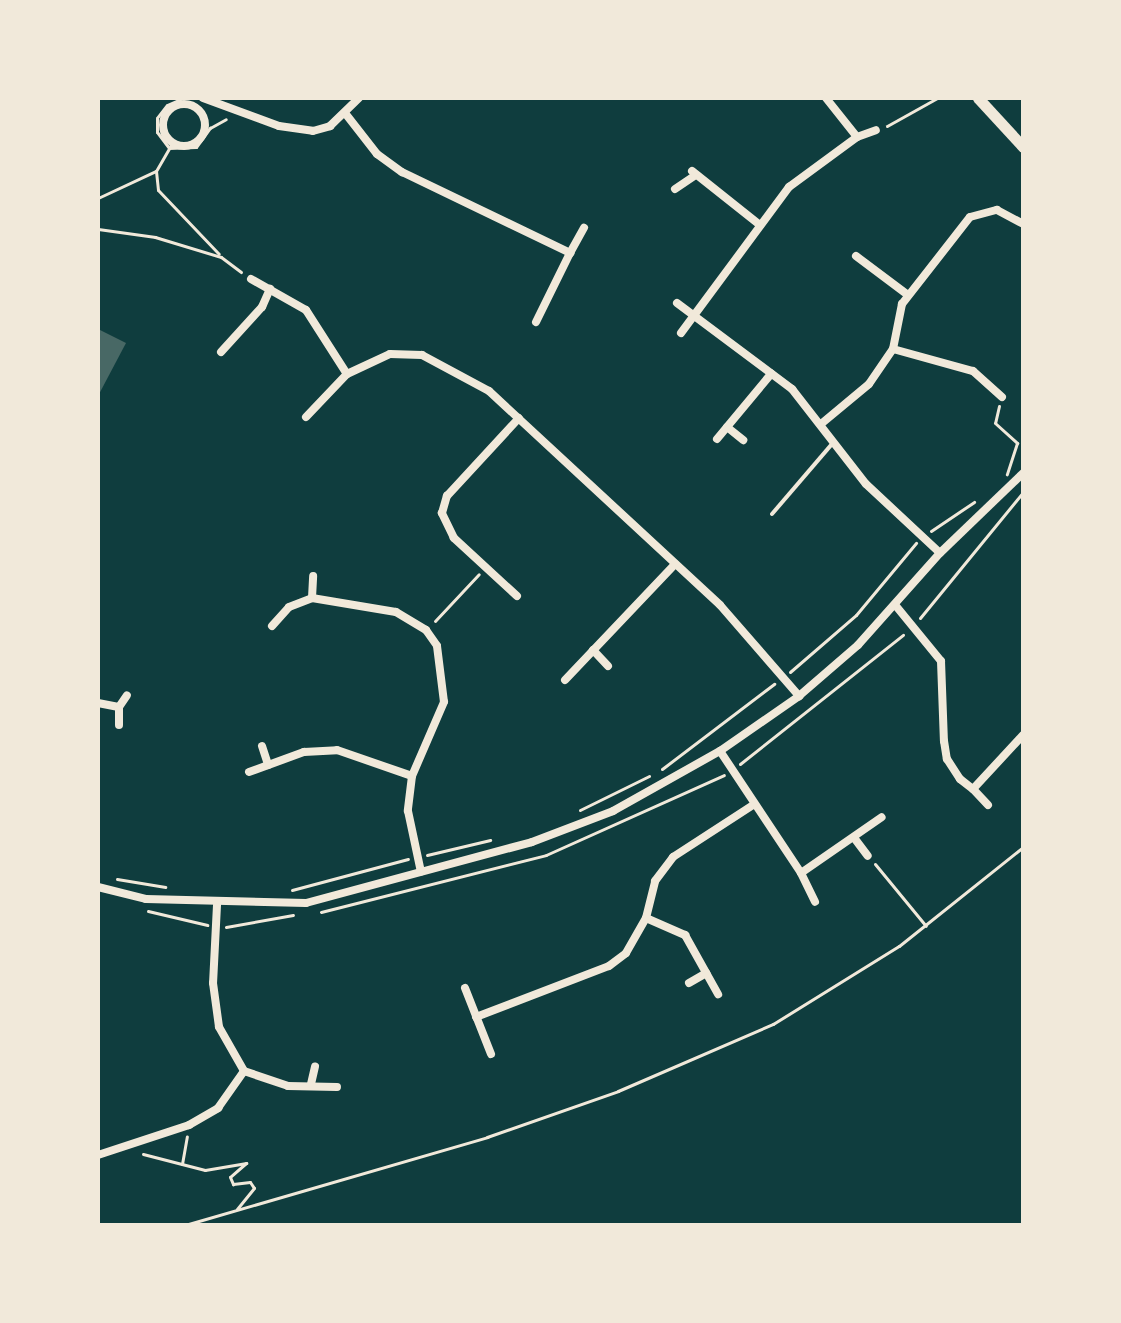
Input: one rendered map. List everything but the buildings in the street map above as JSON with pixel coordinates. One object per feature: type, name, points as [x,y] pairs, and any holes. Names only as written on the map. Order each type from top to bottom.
[{"type":"street","points":[[199,101],[204,117],[201,138],[189,145],[170,145],[162,125],[167,111],[179,104],[199,101],[279,126],[313,131],[330,126],[359,98]]},
{"type":"street","points":[[826,98],[857,137]]},
{"type":"street","points":[[978,98],[1023,147]]},
{"type":"street","points":[[345,113],[377,154],[402,172],[570,253]]},
{"type":"street","points":[[681,333],[789,187],[857,137],[876,130]]},
{"type":"street","points":[[675,189],[694,173],[760,225]]},
{"type":"street","points":[[821,424],[869,384],[893,349],[908,295],[970,217],[997,210],[1023,224]]},
{"type":"street","points":[[536,322],[584,228]]},
{"type":"street","points":[[856,256],[908,295]]},
{"type":"street","points":[[251,279],[306,310],[347,374]]},
{"type":"street","points":[[221,352],[262,307],[270,289]]},
{"type":"street","points":[[677,303],[792,389],[821,424],[832,444],[940,553]]},
{"type":"street","points":[[893,349],[973,371],[1002,397]]},
{"type":"street","points":[[306,417],[347,374],[390,354],[422,355],[468,376],[519,418],[750,635],[799,696]]},
{"type":"street","points":[[717,439],[771,374]]},
{"type":"street","points":[[517,596],[454,538],[442,513],[447,496],[519,418]]},
{"type":"street","points":[[727,427],[743,440]]},
{"type":"street","points":[[98,887],[146,899],[217,905],[306,903],[573,828],[720,751],[799,696],[896,606],[940,553],[1023,473]]},
{"type":"street","points":[[565,680],[675,564]]},
{"type":"street","points":[[312,598],[313,576]]},
{"type":"street","points":[[272,626],[289,607],[312,598],[396,612],[426,630],[442,657],[444,702],[412,776],[408,811],[421,872]]},
{"type":"street","points":[[896,606],[914,624],[941,661],[947,759],[988,805]]},
{"type":"street","points":[[593,650],[608,666]]},
{"type":"street","points":[[119,725],[119,707],[127,695]]},
{"type":"street","points":[[98,703],[119,707]]},
{"type":"street","points":[[973,789],[1023,735]]},
{"type":"street","points":[[262,746],[268,765]]},
{"type":"street","points":[[249,772],[304,752],[337,750],[412,776]]},
{"type":"street","points":[[720,751],[801,873],[815,902]]},
{"type":"street","points":[[476,1017],[609,966],[626,953],[646,918],[655,881],[673,857],[753,805]]},
{"type":"street","points":[[801,873],[855,839],[882,817]]},
{"type":"street","points":[[855,839],[868,856]]},
{"type":"street","points":[[217,905],[213,983],[219,1027],[244,1071],[288,1086],[311,1084],[337,1087]]},
{"type":"street","points":[[646,918],[685,935],[718,994]]},
{"type":"street","points":[[689,983],[706,973]]},
{"type":"street","points":[[465,988],[491,1054]]},
{"type":"street","points":[[311,1084],[315,1066]]},
{"type":"street","points":[[98,1155],[189,1125],[225,1103],[244,1071]]},
{"type":"lane","points":[[772,514],[832,444]]},
{"type":"path","points":[[183,98],[167,105],[157,118],[157,132],[170,145],[196,147],[210,128],[227,118]]},
{"type":"path","points":[[876,130],[937,98]]},
{"type":"path","points":[[170,145],[156,171],[158,190],[221,257],[251,279]]},
{"type":"path","points":[[98,198],[156,171]]},
{"type":"path","points":[[98,229],[155,237],[221,257]]},
{"type":"path","points":[[1002,397],[995,423],[1017,443],[1004,489]]},
{"type":"path","points":[[998,480],[1023,457]]},
{"type":"path","points":[[313,913],[546,855],[732,771],[914,624],[1023,492]]},
{"type":"path","points":[[573,813],[659,771],[783,677],[856,615],[922,537],[979,499]]},
{"type":"path","points":[[426,630],[487,566]]},
{"type":"path","points":[[290,890],[493,839]]},
{"type":"path","points":[[185,1225],[487,1137],[618,1091],[773,1024],[926,926],[1023,847]]},
{"type":"path","points":[[868,856],[926,926]]},
{"type":"path","points":[[103,876],[167,887]]},
{"type":"path","points":[[135,907],[217,928],[301,914]]},
{"type":"path","points":[[182,1164],[189,1125]]},
{"type":"path","points":[[119,1148],[205,1170],[246,1163],[230,1177],[233,1184],[250,1182],[254,1188],[235,1210]]}]
